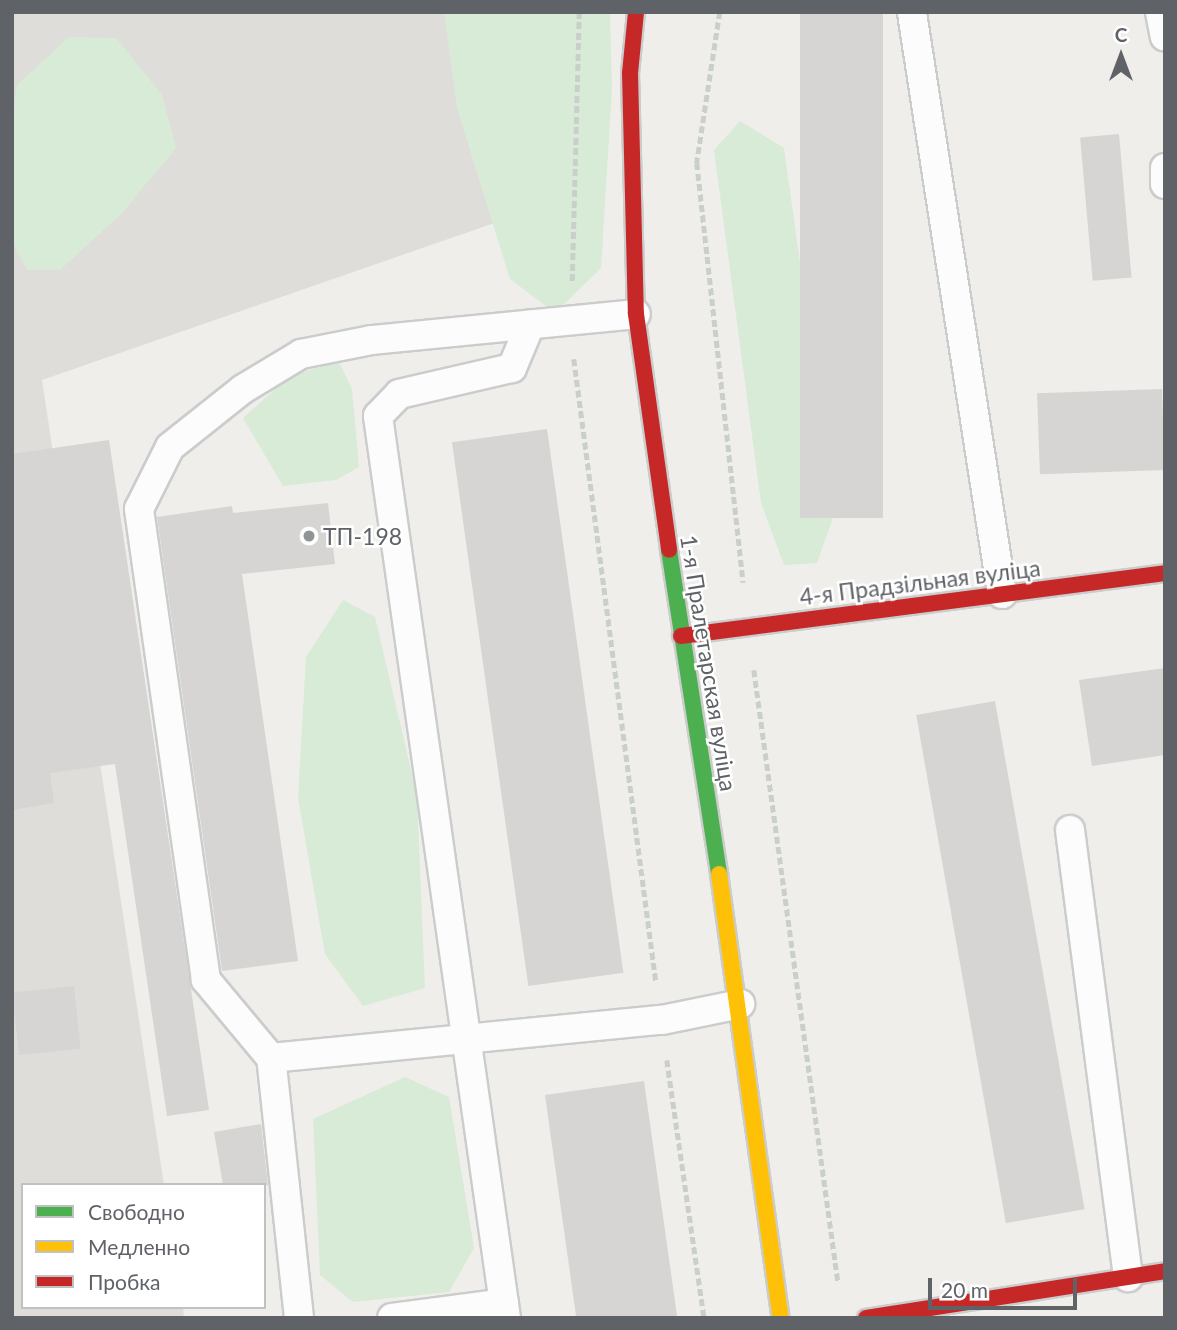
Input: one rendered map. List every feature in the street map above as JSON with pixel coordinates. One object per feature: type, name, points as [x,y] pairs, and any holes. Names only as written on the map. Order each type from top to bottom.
[{"type":"main road","name":"1-я Пралетарская вуліца","points":[[636,12],[630,87],[636,314],[681,636],[740,1004],[781,1318]]},
{"type":"main road","name":"4-я Прадзільная вуліца","points":[[681,636],[1165,573]]},
{"type":"main road","points":[[866,1318],[1165,1271]]},
{"type":"lane","points":[[1160,12],[1165,37]]},
{"type":"lane","points":[[912,13],[1002,594]]},
{"type":"lane","points":[[1165,168],[1165,184]]},
{"type":"lane","points":[[299,1318],[271,1058],[206,980],[139,509],[170,447],[243,389],[301,354],[372,340],[636,314]]},
{"type":"lane","points":[[391,1318],[505,1310],[378,416],[399,394],[512,368],[530,325]]},
{"type":"lane","points":[[1070,830],[1128,1277]]},
{"type":"lane","points":[[271,1058],[464,1036],[662,1020],[740,1004]]},
{"type":"path","points":[[579,12],[571,319],[577,408],[704,1318]]},
{"type":"shaded area","points":[[12,12],[474,12],[506,219],[42,380],[164,1183],[21,1183],[21,1309],[183,1309],[184,1318],[12,1318]]},
{"type":"green space","points":[[444,12],[610,12],[612,89],[601,268],[555,313],[510,279],[457,108]]},
{"type":"green space","points":[[69,37],[116,38],[162,95],[176,148],[121,214],[60,270],[27,270],[12,241],[12,123],[17,85]]},
{"type":"green space","points":[[740,121],[784,148],[835,512],[817,563],[784,565],[761,503],[714,150]]},
{"type":"green space","points":[[339,362],[352,389],[359,467],[336,480],[283,486],[243,418],[291,375]]},
{"type":"green space","points":[[343,600],[375,617],[417,795],[425,988],[363,1006],[325,954],[298,798],[306,657]]},
{"type":"green space","points":[[405,1077],[449,1097],[474,1248],[449,1292],[353,1302],[320,1275],[313,1119]]},
{"type":"building","points":[[800,12],[883,12],[883,518],[800,518]]},
{"type":"building","points":[[1119,134],[1132,277],[1093,281],[1080,137]]},
{"type":"building","points":[[1162,389],[1165,470],[1040,474],[1037,393]]},
{"type":"building","points":[[547,429],[623,973],[528,986],[452,442]]},
{"type":"building","points":[[109,440],[209,1110],[167,1116],[115,764],[50,773],[54,803],[12,810],[12,454]]},
{"type":"building","points":[[328,503],[335,564],[242,574],[298,961],[222,971],[157,517],[232,506],[233,513]]},
{"type":"building","points":[[1165,668],[1165,755],[1092,766],[1079,680]]},
{"type":"building","points":[[995,701],[1085,1209],[1006,1223],[916,715]]},
{"type":"building","points":[[74,986],[81,1049],[19,1055],[12,992]]},
{"type":"building","points":[[644,1081],[677,1318],[576,1318],[545,1095]]},
{"type":"building","points":[[261,1124],[268,1185],[223,1183],[214,1132]]},
{"type":"traffic: fast","points":[[669,550],[719,874]]},
{"type":"traffic: slow","points":[[719,874],[781,1318]]},
{"type":"traffic: jam","points":[[636,12],[630,73],[636,314],[669,550]]},
{"type":"traffic: jam","points":[[681,636],[1165,573]]},
{"type":"traffic: jam","points":[[866,1318],[1165,1271]]},
{"type":"place","name":"ТП-198","points":[[309,536]]}]
